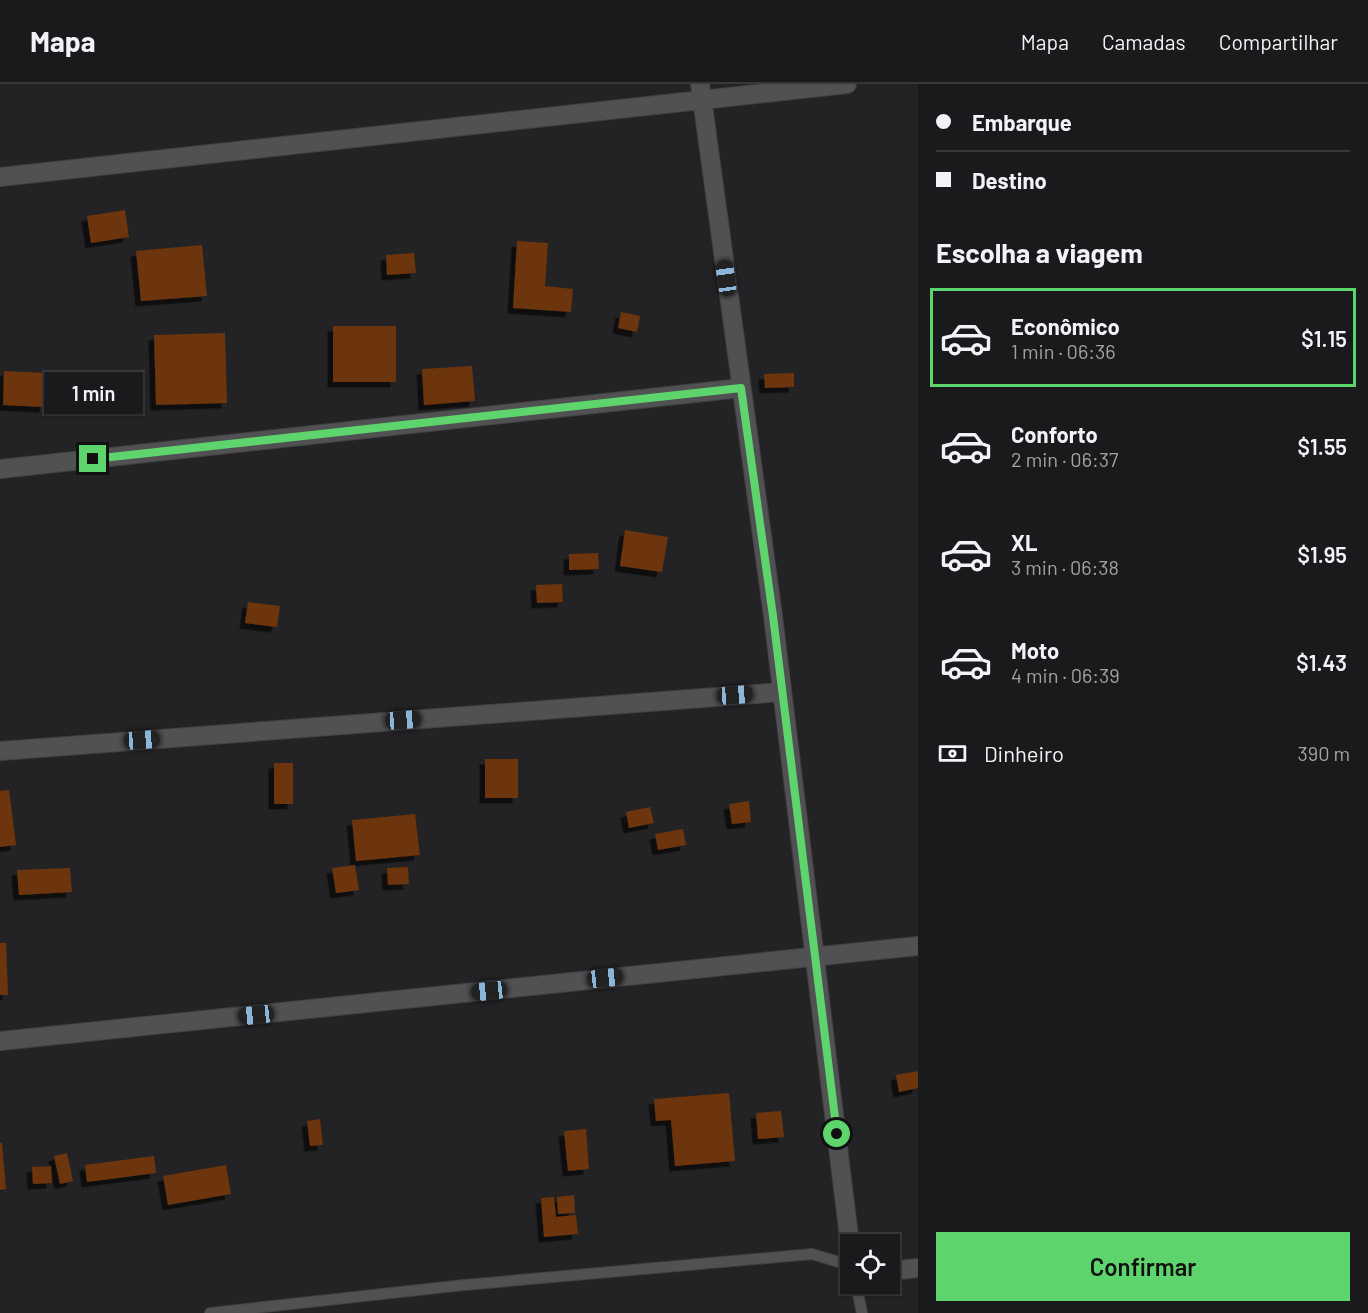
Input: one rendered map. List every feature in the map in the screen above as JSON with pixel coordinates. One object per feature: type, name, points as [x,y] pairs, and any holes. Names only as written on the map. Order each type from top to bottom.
[{"type":"street","points":[[0,177],[701,93],[847,84]]},
{"type":"street","points":[[701,93],[782,692],[849,1234]]},
{"type":"street","points":[[0,469],[741,388]]},
{"type":"street","points":[[0,751],[782,692]]},
{"type":"street","points":[[0,1041],[918,946]]},
{"type":"street","points":[[900,1270],[918,1268]]},
{"type":"lane","points":[[210,1313],[464,1284],[812,1254],[840,1262]]},
{"type":"lane","points":[[858,1294],[862,1313]]},
{"type":"building","points":[[125,210],[129,237],[91,243],[87,216]]},
{"type":"building","points":[[517,241],[548,243],[545,286],[573,289],[571,312],[513,308]]},
{"type":"building","points":[[202,245],[207,296],[141,301],[136,251]]},
{"type":"building","points":[[414,253],[416,273],[387,275],[386,255]]},
{"type":"building","points":[[621,312],[640,316],[637,332],[618,328]]},
{"type":"building","points":[[333,326],[396,326],[396,382],[333,382]]},
{"type":"building","points":[[225,333],[227,403],[156,405],[154,335]]},
{"type":"building","points":[[472,366],[475,401],[424,405],[422,369]]},
{"type":"building","points":[[4,371],[47,373],[45,407],[3,405]]},
{"type":"building","points":[[794,373],[794,387],[765,388],[764,374]]},
{"type":"building","points":[[625,530],[668,537],[662,572],[620,566]]},
{"type":"building","points":[[598,553],[599,569],[569,570],[569,554]]},
{"type":"building","points":[[562,584],[563,602],[537,603],[536,585]]},
{"type":"building","points":[[248,602],[280,606],[277,627],[245,623]]},
{"type":"building","points":[[485,759],[518,759],[518,798],[485,798]]},
{"type":"building","points":[[274,763],[293,763],[293,804],[274,804]]},
{"type":"building","points":[[9,790],[16,845],[0,847],[0,791]]},
{"type":"building","points":[[749,801],[751,822],[732,824],[729,804]]},
{"type":"building","points":[[650,807],[654,823],[629,828],[626,812]]},
{"type":"building","points":[[415,814],[420,855],[356,861],[352,820]]},
{"type":"building","points":[[683,829],[686,845],[658,850],[655,834]]},
{"type":"building","points":[[355,865],[359,890],[336,893],[332,868]]},
{"type":"building","points":[[408,867],[409,884],[388,885],[387,868]]},
{"type":"building","points":[[70,868],[72,892],[19,895],[17,870]]},
{"type":"building","points":[[0,943],[6,943],[8,995],[0,995]]},
{"type":"building","points":[[918,1071],[918,1088],[899,1092],[896,1075]]},
{"type":"building","points":[[729,1093],[735,1161],[675,1166],[671,1120],[656,1121],[654,1099]]},
{"type":"building","points":[[781,1111],[784,1137],[758,1139],[756,1113]]},
{"type":"building","points":[[320,1119],[323,1145],[310,1146],[307,1121]]},
{"type":"building","points":[[586,1129],[589,1169],[568,1171],[564,1131]]},
{"type":"building","points":[[0,1143],[2,1143],[6,1189],[0,1190]]},
{"type":"building","points":[[67,1153],[73,1181],[60,1184],[54,1156]]},
{"type":"building","points":[[154,1156],[156,1173],[87,1182],[85,1165]]},
{"type":"building","points":[[226,1165],[231,1194],[168,1205],[163,1176]]},
{"type":"building","points":[[51,1166],[52,1183],[33,1184],[32,1167]]},
{"type":"building","points":[[574,1195],[575,1213],[558,1214],[557,1197]]},
{"type":"building","points":[[554,1197],[556,1217],[576,1215],[578,1234],[544,1237],[541,1198]]},
{"type":"route","points":[[93,459],[741,388],[773,616],[837,1134]]}]
